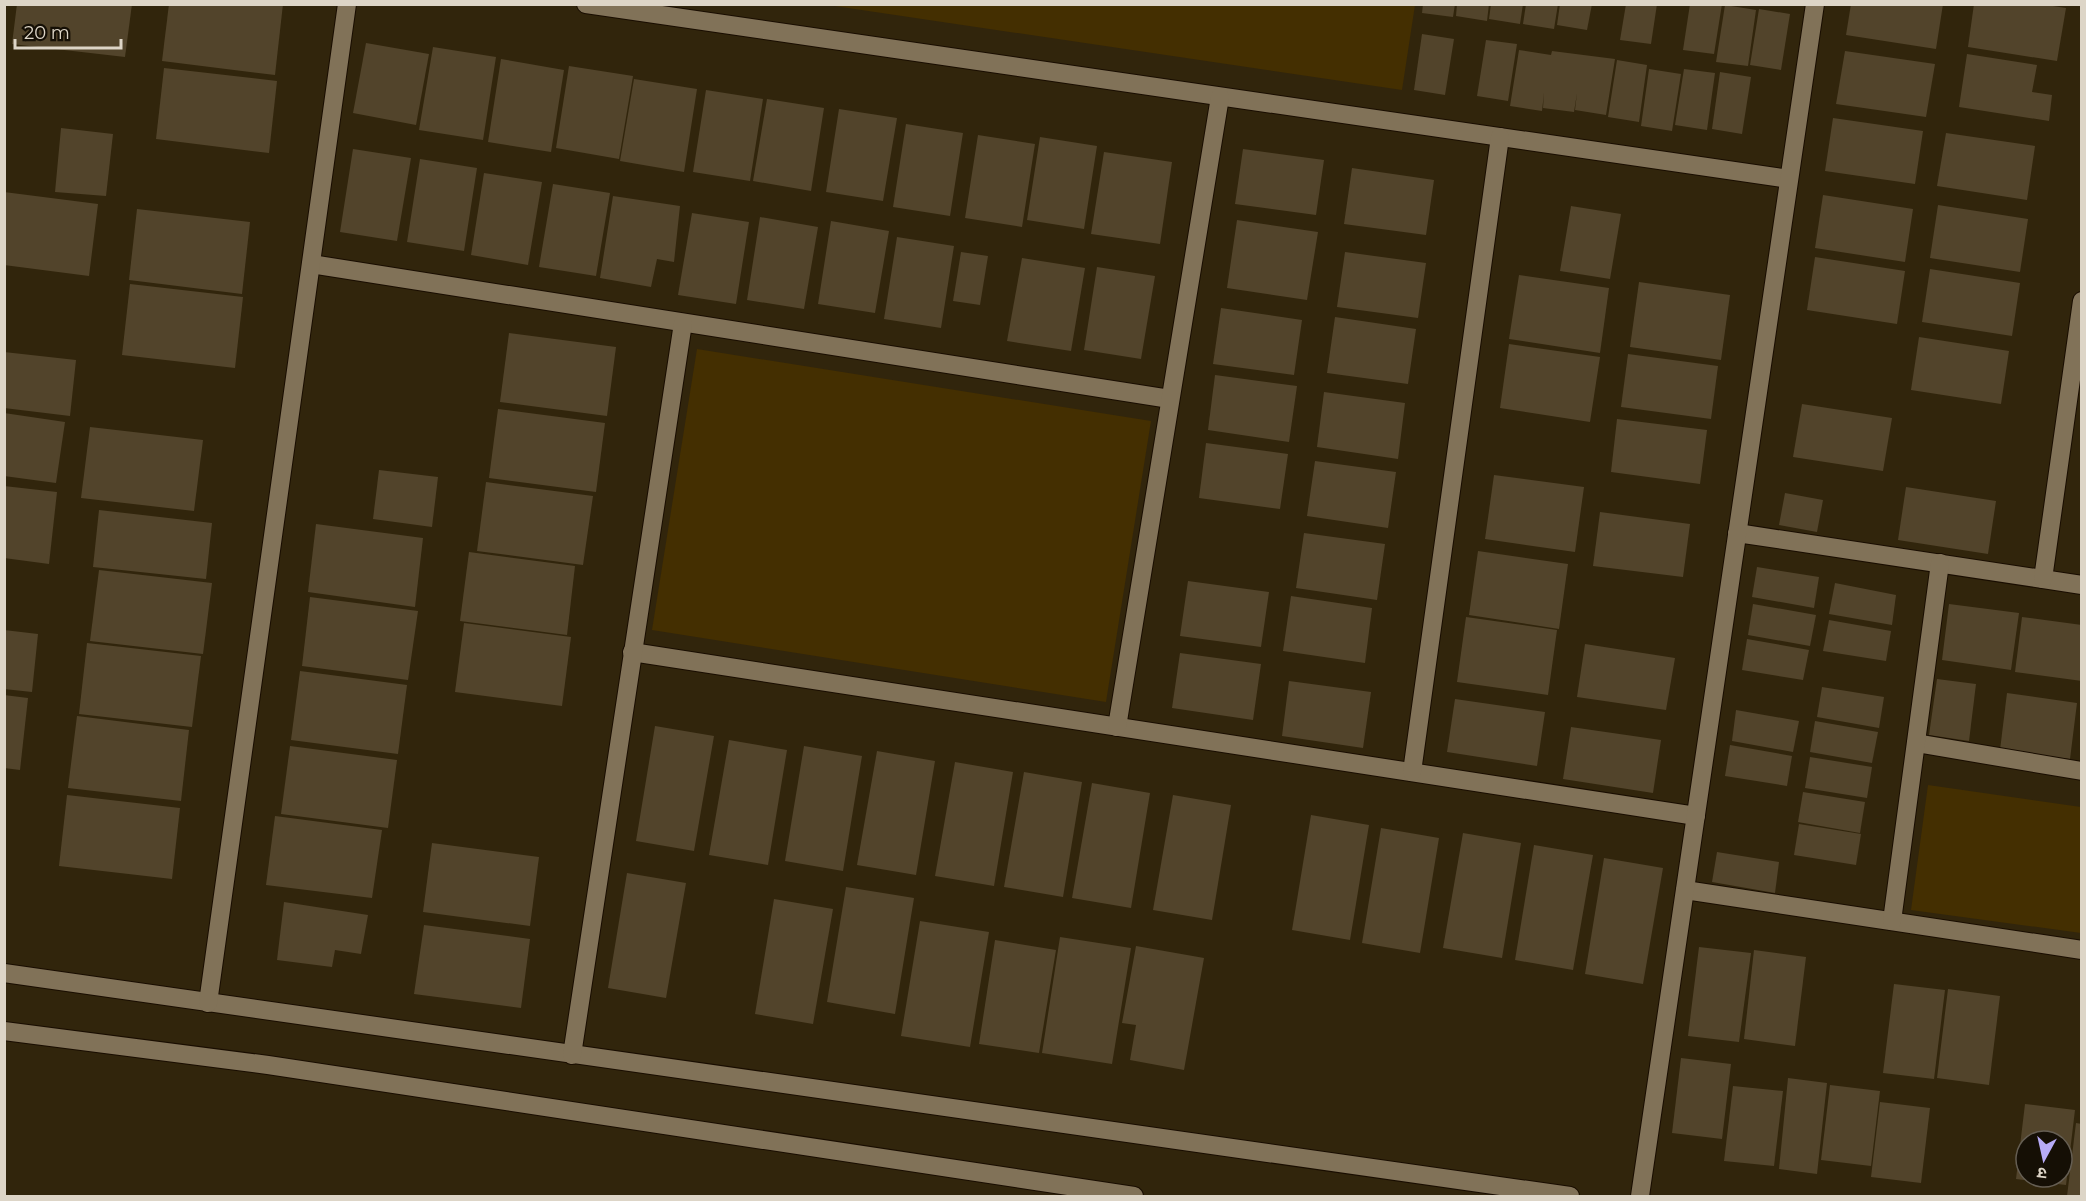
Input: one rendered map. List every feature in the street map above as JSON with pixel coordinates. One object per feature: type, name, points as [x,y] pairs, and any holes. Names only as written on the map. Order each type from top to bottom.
[{"type":"street","points":[[208,1003],[347,4]]},
{"type":"street","points":[[586,4],[1789,179]]},
{"type":"street","points":[[1640,1197],[1815,4]]},
{"type":"street","points":[[1117,727],[1220,97]]},
{"type":"street","points":[[1412,772],[1500,137]]},
{"type":"street","points":[[310,264],[1170,399]]},
{"type":"street","points":[[2043,579],[2082,301]]},
{"type":"street","points":[[572,1054],[683,323]]},
{"type":"street","points":[[1737,533],[2082,585]]},
{"type":"street","points":[[1892,921],[1940,563]]},
{"type":"street","points":[[632,651],[1696,816]]},
{"type":"street","points":[[1916,743],[2082,771]]},
{"type":"street","points":[[1685,890],[2082,950]]},
{"type":"street","points":[[4,973],[1570,1197]]},
{"type":"street","points":[[4,1031],[279,1066],[1134,1197]]},
{"type":"shaded area","points":[[828,5],[1415,5],[1402,90]]},
{"type":"shaded area","points":[[697,349],[1151,421],[1106,702],[652,630]]},
{"type":"shaded area","points":[[1928,785],[2081,807],[2081,933],[1911,910]]},
{"type":"building","points":[[17,4],[132,4],[125,57],[12,44]]},
{"type":"building","points":[[169,4],[283,4],[275,75],[162,61]]},
{"type":"building","points":[[1423,4],[1455,4],[1453,17],[1422,13]]},
{"type":"building","points":[[1457,4],[1489,4],[1487,21],[1456,16]]},
{"type":"building","points":[[1491,4],[1523,4],[1520,24],[1489,19]]},
{"type":"building","points":[[1526,4],[1558,4],[1554,29],[1523,24]]},
{"type":"building","points":[[1560,4],[1592,4],[1587,30],[1557,25]]},
{"type":"building","points":[[1626,4],[1657,4],[1651,44],[1620,40]]},
{"type":"building","points":[[1690,4],[1722,4],[1714,54],[1683,50]]},
{"type":"building","points":[[1851,4],[1943,4],[1936,49],[1846,35]]},
{"type":"building","points":[[1974,4],[2040,4],[2066,8],[2057,61],[1968,47]]},
{"type":"building","points":[[1725,5],[1756,10],[1748,66],[1716,62]]},
{"type":"building","points":[[1759,9],[1790,14],[1781,70],[1750,65]]},
{"type":"building","points":[[1422,34],[1454,39],[1445,95],[1414,90]]},
{"type":"building","points":[[1486,40],[1517,44],[1508,101],[1477,96]]},
{"type":"building","points":[[366,43],[429,54],[416,125],[353,113]]},
{"type":"building","points":[[433,47],[496,57],[483,140],[419,130]]},
{"type":"building","points":[[1519,50],[1551,55],[1552,51],[1615,59],[1606,115],[1575,110],[1577,93],[1574,112],[1543,108],[1544,93],[1542,111],[1510,106]]},
{"type":"building","points":[[1845,51],[1935,64],[1926,117],[1836,104]]},
{"type":"building","points":[[1967,54],[2037,65],[2032,92],[2052,95],[2049,121],[1959,107]]},
{"type":"building","points":[[501,59],[564,70],[551,152],[488,142]]},
{"type":"building","points":[[1617,60],[1647,65],[1639,122],[1608,117]]},
{"type":"building","points":[[569,66],[633,76],[619,159],[556,148]]},
{"type":"building","points":[[164,68],[277,81],[269,153],[156,139]]},
{"type":"building","points":[[1649,69],[1681,74],[1672,131],[1641,126]]},
{"type":"building","points":[[1684,69],[1715,73],[1707,130],[1675,125]]},
{"type":"building","points":[[1720,72],[1751,77],[1742,134],[1712,129]]},
{"type":"building","points":[[634,79],[697,89],[684,172],[620,161]]},
{"type":"building","points":[[706,90],[763,99],[750,181],[693,172]]},
{"type":"building","points":[[767,99],[824,108],[811,191],[753,181]]},
{"type":"building","points":[[839,109],[897,118],[883,201],[826,192]]},
{"type":"building","points":[[1833,118],[1923,131],[1915,184],[1825,171]]},
{"type":"building","points":[[906,124],[963,133],[950,216],[893,207]]},
{"type":"building","points":[[61,128],[113,134],[106,196],[55,192]]},
{"type":"building","points":[[1946,133],[2035,146],[2027,200],[1937,186]]},
{"type":"building","points":[[978,135],[1035,144],[1022,227],[965,218]]},
{"type":"building","points":[[1040,137],[1097,146],[1084,229],[1027,220]]},
{"type":"building","points":[[353,149],[411,158],[397,241],[340,232]]},
{"type":"building","points":[[1243,149],[1324,160],[1316,215],[1235,204]]},
{"type":"building","points":[[1104,152],[1172,162],[1160,244],[1091,234]]},
{"type":"building","points":[[420,159],[477,168],[464,251],[407,242]]},
{"type":"building","points":[[1352,168],[1434,180],[1426,235],[1344,224]]},
{"type":"building","points":[[484,173],[542,182],[528,265],[471,255]]},
{"type":"building","points":[[553,184],[610,193],[596,276],[539,267]]},
{"type":"building","points":[[4,192],[98,204],[89,276],[4,265]]},
{"type":"building","points":[[1823,195],[1913,209],[1905,262],[1815,248]]},
{"type":"building","points":[[613,196],[680,206],[674,262],[657,259],[651,287],[600,278]]},
{"type":"building","points":[[1938,205],[2028,219],[2020,272],[1930,258]]},
{"type":"building","points":[[1571,206],[1621,214],[1610,279],[1560,271]]},
{"type":"building","points":[[137,209],[250,222],[242,294],[129,280]]},
{"type":"building","points":[[692,213],[749,222],[736,304],[678,295]]},
{"type":"building","points":[[760,217],[818,227],[804,309],[747,300]]},
{"type":"building","points":[[1237,220],[1318,232],[1307,300],[1227,288]]},
{"type":"building","points":[[831,221],[889,231],[875,313],[818,304]]},
{"type":"building","points":[[897,237],[954,246],[941,328],[884,319]]},
{"type":"building","points":[[961,252],[988,256],[980,305],[953,301]]},
{"type":"building","points":[[1345,252],[1426,263],[1418,318],[1337,307]]},
{"type":"building","points":[[1815,257],[1905,271],[1897,324],[1807,310]]},
{"type":"building","points":[[1022,258],[1085,268],[1071,351],[1007,341]]},
{"type":"building","points":[[1097,267],[1155,276],[1141,359],[1084,350]]},
{"type":"building","points":[[1930,269],[2020,283],[2012,336],[1922,322]]},
{"type":"building","points":[[1519,275],[1609,288],[1600,353],[1509,339]]},
{"type":"building","points":[[1639,282],[1730,295],[1721,360],[1630,347]]},
{"type":"building","points":[[130,284],[243,297],[235,368],[122,355]]},
{"type":"building","points":[[1221,308],[1302,320],[1294,375],[1213,364]]},
{"type":"building","points":[[1335,317],[1416,329],[1408,384],[1327,373]]},
{"type":"building","points":[[509,333],[616,347],[607,416],[500,402]]},
{"type":"building","points":[[1919,337],[2009,351],[2001,404],[1911,390]]},
{"type":"building","points":[[1509,344],[1600,357],[1590,422],[1500,408]]},
{"type":"building","points":[[4,352],[76,360],[70,416],[4,408]]},
{"type":"building","points":[[1628,354],[1718,366],[1711,419],[1621,407]]},
{"type":"building","points":[[1215,375],[1297,386],[1289,442],[1208,430]]},
{"type":"building","points":[[1324,392],[1405,403],[1398,459],[1317,447]]},
{"type":"building","points":[[1802,404],[1892,418],[1883,471],[1793,457]]},
{"type":"building","points":[[498,409],[605,423],[596,492],[489,478]]},
{"type":"building","points":[[4,413],[65,422],[56,483],[4,476]]},
{"type":"building","points":[[1617,419],[1707,430],[1700,484],[1611,472]]},
{"type":"building","points":[[90,427],[203,440],[194,511],[81,498]]},
{"type":"building","points":[[1206,443],[1288,454],[1280,509],[1199,498]]},
{"type":"building","points":[[1315,461],[1396,472],[1388,528],[1307,516]]},
{"type":"building","points":[[379,470],[438,477],[432,527],[373,519]]},
{"type":"building","points":[[1494,475],[1584,487],[1575,552],[1485,539]]},
{"type":"building","points":[[486,482],[593,496],[583,565],[477,551]]},
{"type":"building","points":[[4,486],[57,492],[49,564],[4,558]]},
{"type":"building","points":[[1906,487],[1996,501],[1988,554],[1898,540]]},
{"type":"building","points":[[1785,493],[1823,500],[1817,532],[1779,525]]},
{"type":"building","points":[[99,510],[212,523],[206,579],[93,567]]},
{"type":"building","points":[[1600,512],[1690,524],[1683,577],[1593,566]]},
{"type":"building","points":[[316,524],[423,538],[415,607],[308,592]]},
{"type":"building","points":[[1304,533],[1385,544],[1377,600],[1296,588]]},
{"type":"building","points":[[1478,551],[1568,564],[1559,629],[1469,615]]},
{"type":"building","points":[[469,552],[575,566],[567,635],[460,621]]},
{"type":"building","points":[[1757,567],[1819,577],[1814,608],[1752,597]]},
{"type":"building","points":[[99,570],[212,583],[203,654],[90,641]]},
{"type":"building","points":[[1188,581],[1269,592],[1261,647],[1180,636]]},
{"type":"building","points":[[1835,583],[1896,595],[1892,625],[1829,614]]},
{"type":"building","points":[[1291,596],[1372,608],[1365,663],[1283,651]]},
{"type":"building","points":[[310,597],[418,611],[408,680],[302,666]]},
{"type":"building","points":[[1753,604],[1816,615],[1810,646],[1748,635]]},
{"type":"building","points":[[1949,604],[2019,613],[2011,670],[1942,660]]},
{"type":"building","points":[[1466,617],[1557,630],[1548,695],[1457,682]]},
{"type":"building","points":[[2022,617],[2082,625],[2082,681],[2015,672]]},
{"type":"building","points":[[1829,620],[1891,631],[1886,661],[1823,651]]},
{"type":"building","points":[[464,623],[571,637],[562,706],[455,692]]},
{"type":"building","points":[[4,630],[38,634],[32,692],[4,689]]},
{"type":"building","points":[[1747,639],[1809,650],[1803,680],[1742,670]]},
{"type":"building","points":[[87,643],[201,656],[192,727],[79,714]]},
{"type":"building","points":[[1585,644],[1675,658],[1666,710],[1577,697]]},
{"type":"building","points":[[1180,653],[1261,664],[1253,720],[1172,708]]},
{"type":"building","points":[[300,671],[407,685],[398,754],[291,740]]},
{"type":"building","points":[[1937,679],[1976,684],[1969,741],[1929,735]]},
{"type":"building","points":[[1289,681],[1371,692],[1363,748],[1282,736]]},
{"type":"building","points":[[1822,687],[1884,697],[1879,728],[1817,717]]},
{"type":"building","points":[[2007,693],[2077,703],[2070,759],[2000,750]]},
{"type":"building","points":[[4,695],[28,698],[20,770],[4,768]]},
{"type":"building","points":[[1455,699],[1545,712],[1537,766],[1447,752]]},
{"type":"building","points":[[1736,710],[1799,721],[1793,752],[1732,741]]},
{"type":"building","points":[[77,716],[189,730],[181,801],[68,788]]},
{"type":"building","points":[[1815,721],[1878,732],[1872,763],[1810,752]]},
{"type":"building","points":[[655,726],[714,736],[694,851],[636,841]]},
{"type":"building","points":[[1571,727],[1661,740],[1653,793],[1563,779]]},
{"type":"building","points":[[729,740],[787,750],[768,865],[709,855]]},
{"type":"building","points":[[1730,745],[1792,756],[1787,786],[1725,776]]},
{"type":"building","points":[[290,746],[397,760],[388,828],[281,814]]},
{"type":"building","points":[[804,746],[862,756],[843,871],[785,861]]},
{"type":"building","points":[[877,751],[935,761],[916,875],[857,865]]},
{"type":"building","points":[[1810,757],[1872,767],[1867,798],[1805,788]]},
{"type":"building","points":[[955,762],[1013,772],[994,886],[935,876]]},
{"type":"building","points":[[1024,772],[1082,782],[1063,897],[1004,887]]},
{"type":"building","points":[[1092,783],[1150,793],[1131,908],[1072,898]]},
{"type":"building","points":[[1803,792],[1865,802],[1860,833],[1798,822]]},
{"type":"building","points":[[67,795],[180,808],[172,879],[59,866]]},
{"type":"building","points":[[1173,795],[1231,805],[1212,920],[1153,910]]},
{"type":"building","points":[[1311,815],[1369,825],[1350,940],[1292,930]]},
{"type":"building","points":[[275,816],[382,830],[372,898],[266,885]]},
{"type":"building","points":[[1799,824],[1861,834],[1856,865],[1794,855]]},
{"type":"building","points":[[1381,828],[1439,838],[1420,953],[1362,943]]},
{"type":"building","points":[[1463,833],[1521,843],[1502,958],[1443,948]]},
{"type":"building","points":[[432,843],[539,857],[530,926],[423,912]]},
{"type":"building","points":[[1534,845],[1593,855],[1573,970],[1515,960]]},
{"type":"building","points":[[1717,852],[1779,862],[1775,893],[1712,882]]},
{"type":"building","points":[[1604,858],[1663,868],[1643,984],[1585,974]]},
{"type":"building","points":[[627,873],[686,883],[666,998],[608,988]]},
{"type":"building","points":[[846,887],[914,898],[895,1014],[827,1002]]},
{"type":"building","points":[[774,899],[833,909],[813,1024],[755,1014]]},
{"type":"building","points":[[284,902],[368,915],[361,954],[335,950],[332,967],[277,960]]},
{"type":"building","points":[[920,921],[989,932],[970,1047],[901,1036]]},
{"type":"building","points":[[424,925],[530,939],[521,1008],[414,994]]},
{"type":"building","points":[[1060,937],[1131,948],[1112,1064],[1042,1053]]},
{"type":"building","points":[[995,940],[1056,950],[1039,1053],[979,1044]]},
{"type":"building","points":[[1136,946],[1204,958],[1184,1070],[1130,1060],[1136,1025],[1122,1023]]},
{"type":"building","points":[[1699,947],[1751,953],[1739,1042],[1688,1036]]},
{"type":"building","points":[[1754,950],[1806,957],[1795,1046],[1744,1039]]},
{"type":"building","points":[[1894,984],[1945,990],[1934,1079],[1883,1073]]},
{"type":"building","points":[[1948,989],[2000,996],[1989,1085],[1937,1078]]},
{"type":"building","points":[[1681,1058],[1731,1064],[1722,1139],[1672,1133]]},
{"type":"building","points":[[1788,1078],[1827,1083],[1817,1174],[1779,1169]]},
{"type":"building","points":[[1830,1085],[1880,1091],[1871,1166],[1821,1160]]},
{"type":"building","points":[[1733,1086],[1783,1091],[1774,1166],[1724,1161]]},
{"type":"building","points":[[1880,1102],[1930,1108],[1921,1183],[1871,1177]]},
{"type":"building","points":[[2025,1104],[2075,1110],[2073,1129],[2022,1129]]},
{"type":"building","points":[[2076,1123],[2082,1124],[2082,1196],[2067,1196],[2068,1189],[2074,1189]]}]
